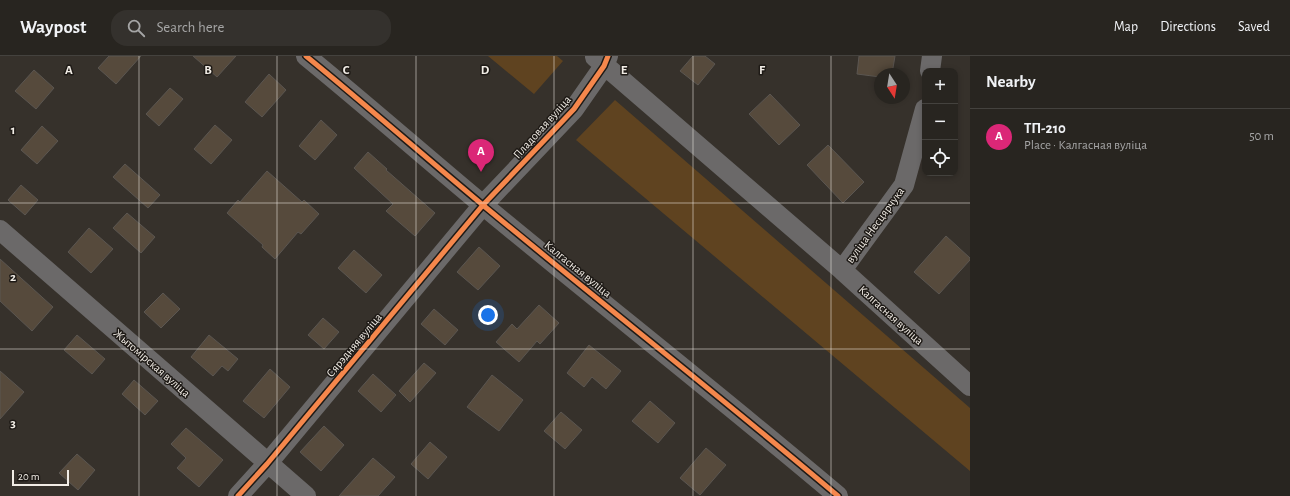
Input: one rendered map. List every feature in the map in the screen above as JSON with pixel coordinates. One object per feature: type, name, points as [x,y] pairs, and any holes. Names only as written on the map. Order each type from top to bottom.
[{"type":"street","name":"Калгасная вуліца","points":[[306,56],[371,109],[483,205],[773,441],[838,496]]},
{"type":"street","points":[[930,68],[932,56]]},
{"type":"street","name":"Калгасная вуліца","points":[[602,59],[842,270],[970,386]]},
{"type":"street","name":"Пладовая вуліца","points":[[483,205],[574,109],[602,59]]},
{"type":"street","name":"вуліца Несцярчука","points":[[842,270],[904,185],[922,120]]},
{"type":"street","name":"Сярэдняя вуліца","points":[[238,496],[267,464],[483,205]]},
{"type":"street","name":"Жытомірская вуліца","points":[[0,230],[267,464],[306,496]]},
{"type":"shaded area","points":[[488,56],[557,56],[563,61],[534,94]]},
{"type":"shaded area","points":[[615,100],[970,408],[970,471],[576,140]]},
{"type":"building","points":[[109,56],[141,56],[116,84],[98,68]]},
{"type":"building","points":[[193,56],[236,56],[217,77]]},
{"type":"building","points":[[693,56],[705,56],[715,64],[698,85],[680,71]]},
{"type":"building","points":[[859,56],[895,56],[893,68],[874,68],[874,76],[857,74]]},
{"type":"building","points":[[34,70],[54,88],[36,109],[15,91]]},
{"type":"building","points":[[269,74],[286,90],[262,117],[245,102]]},
{"type":"building","points":[[170,88],[183,99],[159,126],[146,114]]},
{"type":"building","points":[[770,94],[800,125],[779,145],[749,114]]},
{"type":"building","points":[[321,120],[337,135],[315,160],[299,146]]},
{"type":"building","points":[[215,125],[232,140],[211,164],[194,149]]},
{"type":"building","points":[[42,126],[58,141],[37,164],[21,150]]},
{"type":"building","points":[[828,145],[864,182],[843,203],[807,165]]},
{"type":"building","points":[[368,152],[435,213],[415,236],[386,211],[393,204],[354,168]]},
{"type":"building","points":[[125,164],[160,195],[148,208],[113,177]]},
{"type":"building","points":[[267,171],[302,202],[304,200],[319,214],[301,234],[298,232],[275,259],[262,247],[263,245],[227,213],[238,200],[240,202]]},
{"type":"building","points":[[21,185],[38,200],[25,215],[8,200]]},
{"type":"building","points":[[127,213],[155,237],[141,253],[113,228]]},
{"type":"building","points":[[89,228],[113,249],[91,273],[68,252]]},
{"type":"building","points":[[946,236],[970,258],[970,260],[939,294],[914,272]]},
{"type":"building","points":[[479,247],[500,266],[478,290],[457,272]]},
{"type":"building","points":[[354,250],[382,275],[366,293],[338,268]]},
{"type":"building","points":[[0,259],[53,307],[32,331],[0,301]]},
{"type":"building","points":[[163,293],[180,309],[161,328],[144,312]]},
{"type":"building","points":[[539,305],[559,323],[540,344],[537,341],[519,362],[496,342],[512,324],[517,329]]},
{"type":"building","points":[[434,309],[458,330],[445,345],[421,324]]},
{"type":"building","points":[[323,318],[339,332],[324,349],[308,335]]},
{"type":"building","points":[[77,335],[105,359],[92,374],[64,350]]},
{"type":"building","points":[[209,335],[238,359],[228,371],[222,366],[213,376],[191,357]]},
{"type":"building","points":[[589,345],[621,371],[606,389],[592,377],[584,387],[567,373]]},
{"type":"building","points":[[424,363],[436,373],[410,402],[399,391]]},
{"type":"building","points":[[270,369],[290,387],[264,418],[243,401]]},
{"type":"building","points":[[0,371],[24,392],[0,419]]},
{"type":"building","points":[[373,374],[396,395],[381,412],[358,391]]},
{"type":"building","points":[[492,375],[523,400],[499,431],[467,407]]},
{"type":"building","points":[[134,380],[158,401],[145,415],[122,394]]},
{"type":"building","points":[[650,401],[675,423],[658,443],[632,421]]},
{"type":"building","points":[[561,412],[582,430],[565,449],[544,431]]},
{"type":"building","points":[[324,426],[344,445],[321,471],[300,452]]},
{"type":"building","points":[[186,428],[223,460],[199,487],[177,468],[186,458],[171,444]]},
{"type":"building","points":[[430,442],[447,457],[428,479],[411,464]]},
{"type":"building","points":[[706,448],[726,465],[700,495],[680,478]]},
{"type":"building","points":[[77,454],[95,470],[78,490],[59,473]]},
{"type":"building","points":[[373,458],[395,477],[378,496],[339,496]]},
{"type":"cycle path","points":[[306,56],[484,206],[838,496]]},
{"type":"cycle path","points":[[238,496],[267,464],[483,205],[574,109],[604,66],[608,56]]},
{"type":"place","name":"ТП-210","points":[[481,172]]}]
